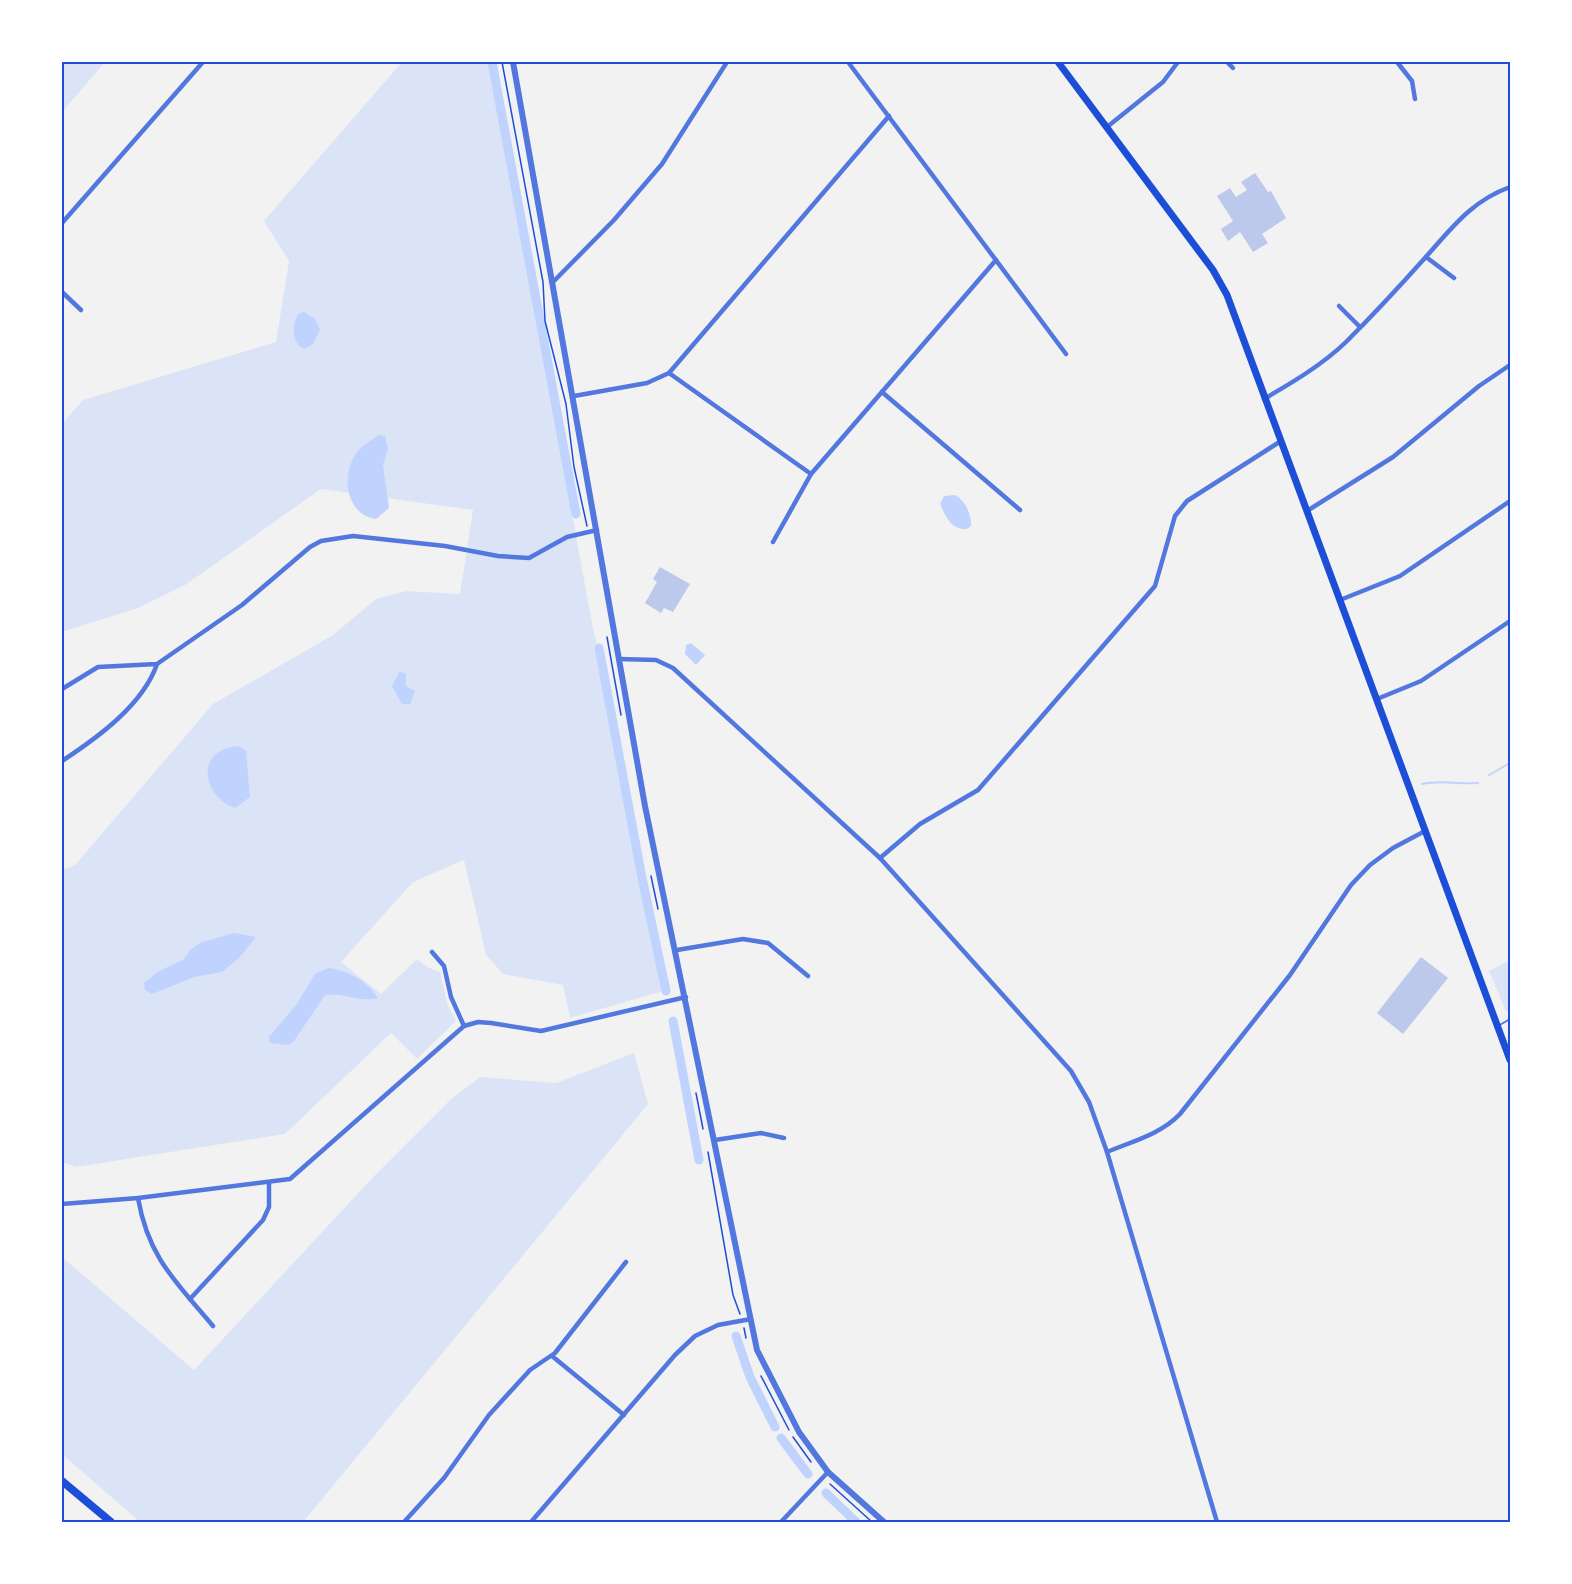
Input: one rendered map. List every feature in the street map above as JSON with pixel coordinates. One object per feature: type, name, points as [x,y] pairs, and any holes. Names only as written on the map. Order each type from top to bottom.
[{"type":"main road","points":[[1058,62],[1213,270],[1227,295],[1510,1060]]},
{"type":"main road","points":[[62,1481],[111,1522]]},
{"type":"street","points":[[62,223],[203,62]]},
{"type":"street","points":[[513,62],[645,806],[757,1350],[784,1407],[828,1472],[884,1522]]},
{"type":"street","points":[[553,282],[662,164],[727,62]]},
{"type":"street","points":[[848,62],[1066,354]]},
{"type":"street","points":[[1107,127],[1163,82],[1178,62]]},
{"type":"street","points":[[1227,62],[1233,69]]},
{"type":"street","points":[[1397,62],[1412,81],[1415,99]]},
{"type":"street","points":[[574,396],[647,383],[669,374],[889,116]]},
{"type":"street","points":[[1264,399],[1308,373],[1360,327],[1426,257],[1456,220],[1497,192],[1510,187]]},
{"type":"street","points":[[1426,257],[1454,278]]},
{"type":"street","points":[[773,542],[811,474],[996,260]]},
{"type":"street","points":[[62,292],[81,310]]},
{"type":"street","points":[[1339,306],[1360,327]]},
{"type":"street","points":[[1307,511],[1393,457],[1479,386],[1510,365]]},
{"type":"street","points":[[669,374],[811,474]]},
{"type":"street","points":[[882,392],[1020,510]]},
{"type":"street","points":[[880,858],[920,824],[978,790],[1155,586],[1175,516],[1187,501],[1281,441]]},
{"type":"street","points":[[1340,600],[1400,576],[1510,501]]},
{"type":"street","points":[[62,689],[98,667],[157,664],[242,605],[310,547],[321,541],[353,536],[445,546],[498,556],[529,558],[567,537],[597,530]]},
{"type":"street","points":[[1377,699],[1421,681],[1510,621]]},
{"type":"street","points":[[620,659],[656,660],[673,668],[880,858],[1071,1071],[1089,1102],[1107,1152],[1217,1522]]},
{"type":"street","points":[[62,761],[100,736],[151,682],[157,664]]},
{"type":"street","points":[[1107,1152],[1170,1125],[1290,975],[1351,885],[1370,865],[1393,848],[1425,831]]},
{"type":"street","points":[[676,950],[743,939],[768,944],[808,976]]},
{"type":"street","points":[[432,952],[444,966],[451,997],[464,1026]]},
{"type":"street","points":[[62,1204],[138,1198],[290,1179],[464,1026],[478,1022],[491,1023],[541,1032],[686,997]]},
{"type":"street","points":[[715,1140],[761,1133],[784,1138]]},
{"type":"street","points":[[190,1299],[263,1220],[269,1207],[269,1183]]},
{"type":"street","points":[[138,1198],[143,1227],[151,1246],[213,1326]]},
{"type":"street","points":[[404,1522],[444,1478],[489,1415],[530,1370],[552,1356],[626,1262]]},
{"type":"street","points":[[531,1522],[675,1355],[695,1336],[718,1324],[751,1318]]},
{"type":"street","points":[[552,1356],[624,1415]]},
{"type":"street","points":[[781,1522],[828,1472]]},
{"type":"lane","points":[[1498,1026],[1510,1019]]},
{"type":"shaded area","points":[[62,62],[105,62],[62,112]]},
{"type":"shaded area","points":[[402,62],[490,62],[591,618],[670,989],[570,1018],[563,985],[503,974],[486,955],[464,860],[413,882],[341,962],[381,994],[417,959],[427,967],[440,972],[447,1003],[456,1021],[417,1059],[391,1033],[285,1134],[76,1167],[62,1162],[62,870],[75,865],[213,704],[333,635],[376,599],[406,591],[460,594],[473,510],[321,489],[185,585],[138,608],[62,632],[62,424],[83,400],[276,342],[289,261],[264,221]]},
{"type":"shaded area","points":[[1510,960],[1510,1009],[1506,1011],[1489,971]]},
{"type":"shaded area","points":[[634,1053],[648,1104],[303,1522],[140,1522],[62,1454],[62,1257],[194,1370],[376,1174],[450,1100],[480,1077],[556,1083]]},
{"type":"water","points":[[304,312],[315,319],[320,330],[313,344],[304,349],[295,338],[294,329],[298,314]]},
{"type":"water","points":[[379,435],[385,436],[388,449],[383,465],[389,508],[376,519],[358,510],[352,502],[348,482],[352,461],[357,452]]},
{"type":"water","points":[[955,495],[962,500],[969,513],[971,526],[967,529],[953,525],[940,504],[944,496]]},
{"type":"water","points":[[691,643],[705,655],[696,665],[685,654],[686,645]]},
{"type":"water","points":[[400,671],[406,674],[406,686],[415,691],[410,704],[402,704],[392,686]]},
{"type":"water","points":[[239,746],[246,751],[250,797],[235,808],[224,803],[216,795],[210,785],[208,774],[209,764],[214,756],[224,749]]},
{"type":"water","points":[[234,933],[256,937],[239,958],[222,972],[194,977],[152,994],[145,990],[144,983],[159,971],[183,960],[191,949],[202,942]]},
{"type":"water","points":[[328,968],[356,977],[378,998],[325,995],[294,1041],[289,1045],[270,1043],[269,1037],[296,1005],[315,974]]},
{"type":"building","points":[[1255,173],[1268,192],[1271,191],[1286,218],[1262,234],[1268,243],[1253,252],[1240,232],[1228,241],[1221,229],[1233,221],[1217,196],[1230,188],[1236,197],[1247,190],[1241,182]]},
{"type":"building","points":[[660,567],[690,584],[673,612],[664,608],[661,613],[645,603],[657,582],[653,579]]},
{"type":"building","points":[[1421,957],[1448,978],[1403,1034],[1377,1013]]},
{"type":"waterway","points":[[492,62],[576,514]]},
{"type":"waterway","points":[[599,648],[642,878],[666,991]]},
{"type":"waterway","points":[[1489,775],[1510,763]]},
{"type":"waterway","points":[[1422,784],[1478,783]]},
{"type":"waterway","points":[[673,1021],[699,1160]]},
{"type":"waterway","points":[[736,1336],[750,1377],[775,1427]]},
{"type":"waterway","points":[[781,1438],[808,1474]]},
{"type":"waterway","points":[[826,1493],[856,1522]]}]
